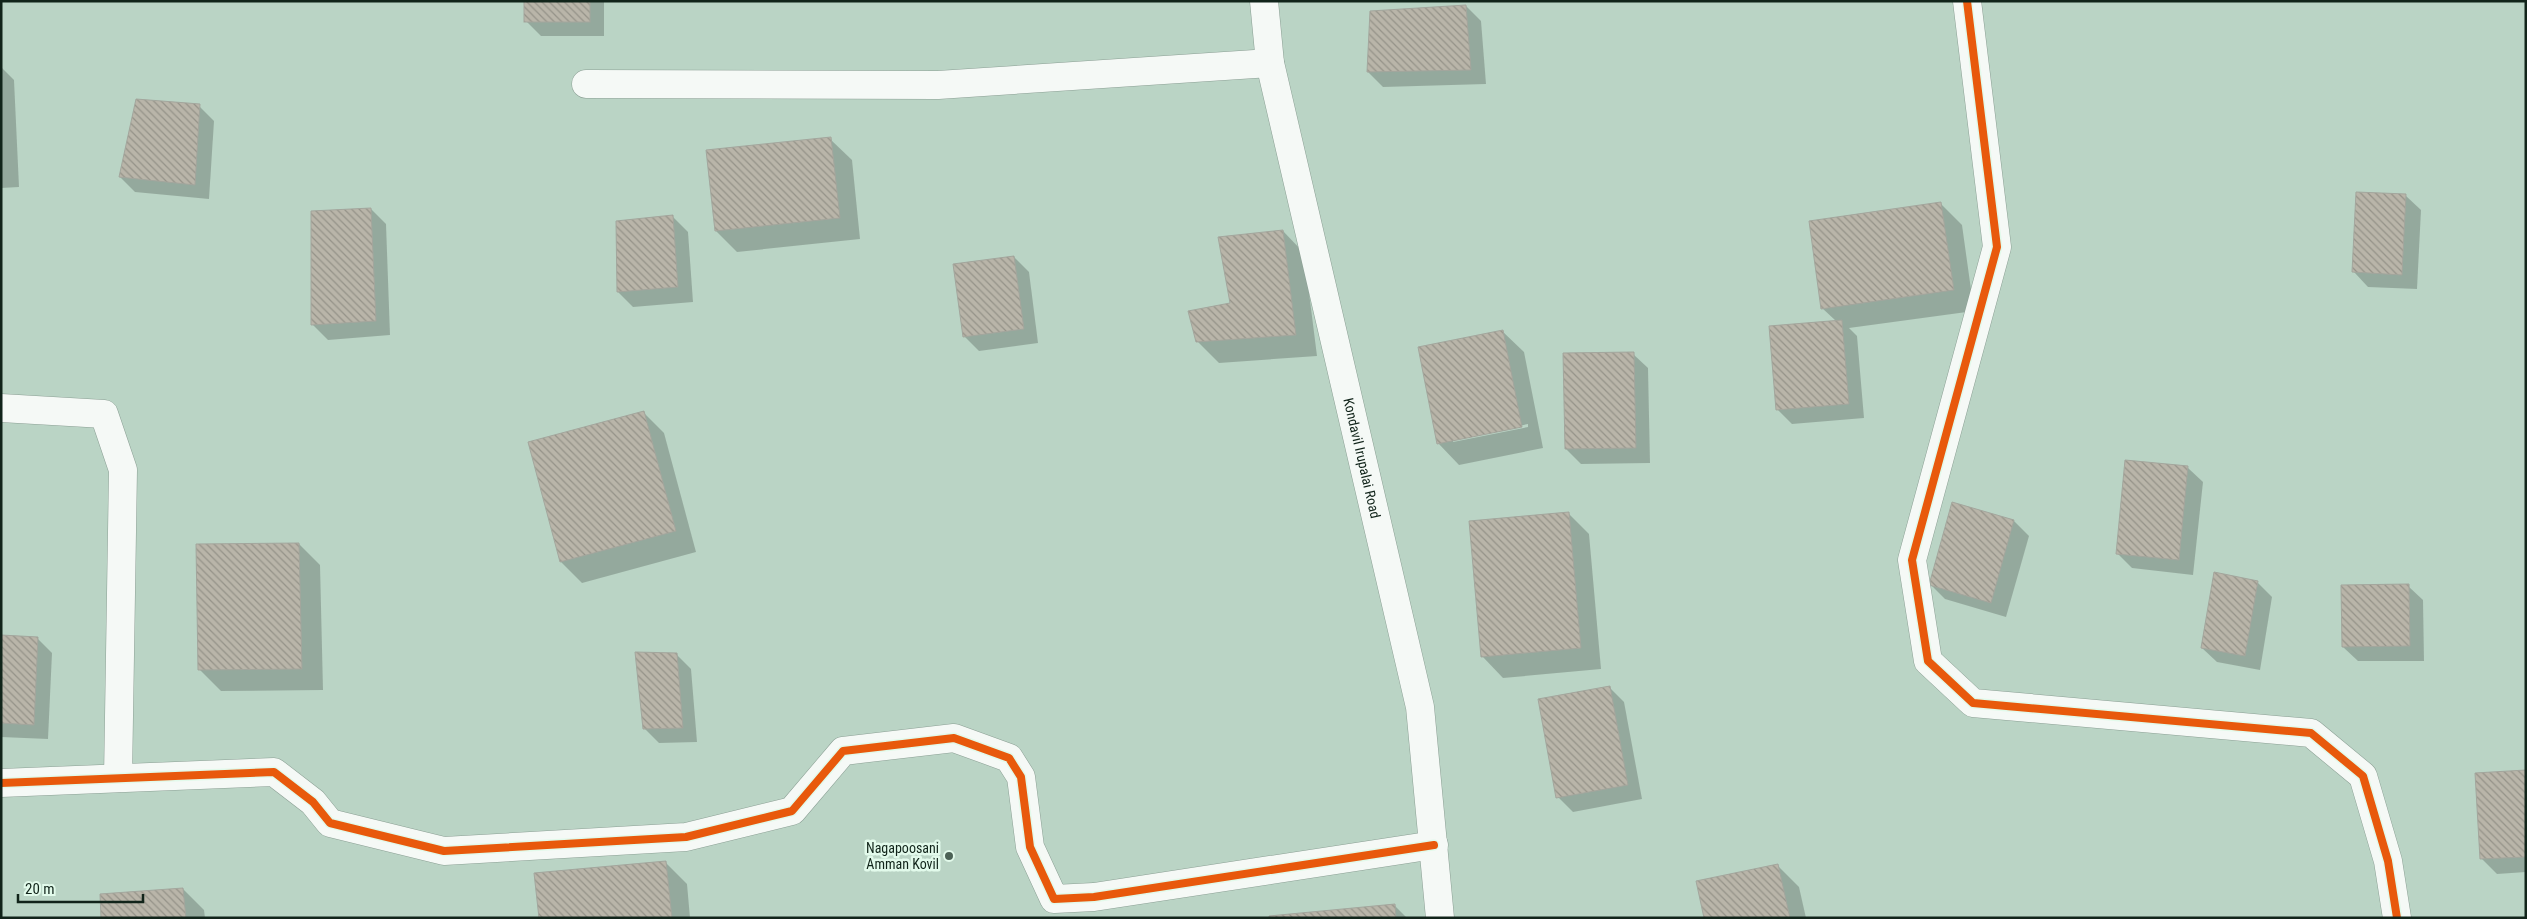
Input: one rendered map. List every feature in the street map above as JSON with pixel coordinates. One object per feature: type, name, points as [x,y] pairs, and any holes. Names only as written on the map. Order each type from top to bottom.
[{"type":"street","name":"Kondavil Irupalai Road","points":[[1264,1],[1270,63],[1420,707],[1440,918]]},
{"type":"street","points":[[1967,1],[1997,247],[1912,560],[1928,661],[1973,703],[2311,733],[2362,776],[2388,861],[2397,918]]},
{"type":"street","points":[[586,84],[938,85],[1270,63]]},
{"type":"street","points":[[1,408],[104,414],[123,470],[118,778]]},
{"type":"street","points":[[1,783],[274,772],[313,802],[330,823],[444,851],[686,837],[792,811],[843,751],[954,738],[1009,758],[1021,777],[1030,847],[1054,898],[1094,898],[1434,845]]},
{"type":"building","points":[[524,1],[590,1],[590,22],[524,22]]},
{"type":"building","points":[[1466,5],[1471,70],[1367,72],[1370,11]]},
{"type":"building","points":[[136,99],[200,104],[195,185],[119,177]]},
{"type":"building","points":[[831,137],[840,218],[715,231],[706,150]]},
{"type":"building","points":[[2356,192],[2406,194],[2402,275],[2352,272]]},
{"type":"building","points":[[1941,202],[1954,290],[1821,309],[1809,221]]},
{"type":"building","points":[[371,208],[376,321],[311,325],[311,211]]},
{"type":"building","points":[[673,215],[678,287],[617,292],[616,221]]},
{"type":"building","points":[[1283,230],[1296,335],[1196,342],[1188,311],[1230,303],[1218,237]]},
{"type":"building","points":[[1014,256],[1024,329],[963,337],[953,264]]},
{"type":"building","points":[[1842,320],[1849,404],[1776,410],[1769,326]]},
{"type":"building","points":[[1503,330],[1522,427],[1437,444],[1418,347]]},
{"type":"building","points":[[1634,352],[1636,448],[1565,449],[1563,353]]},
{"type":"building","points":[[644,411],[676,531],[560,562],[528,442]]},
{"type":"building","points":[[2125,460],[2188,466],[2179,560],[2116,554]]},
{"type":"building","points":[[1952,502],[2014,520],[1991,603],[1929,585]]},
{"type":"building","points":[[1569,512],[1581,648],[1481,657],[1469,521]]},
{"type":"building","points":[[299,543],[302,669],[198,670],[196,544]]},
{"type":"building","points":[[2214,572],[2258,581],[2245,656],[2201,648]]},
{"type":"building","points":[[2409,584],[2410,646],[2342,647],[2341,585]]},
{"type":"building","points":[[1,635],[38,637],[34,725],[1,723]]},
{"type":"building","points":[[635,652],[677,653],[683,728],[643,729]]},
{"type":"building","points":[[1610,686],[1628,785],[1556,798],[1538,699]]},
{"type":"building","points":[[2526,770],[2526,857],[2480,859],[2475,773]]},
{"type":"building","points":[[666,861],[672,918],[539,918],[534,873]]},
{"type":"building","points":[[1778,864],[1790,918],[1704,918],[1696,881]]},
{"type":"building","points":[[183,888],[186,918],[101,918],[100,894]]},
{"type":"building","points":[[1395,904],[1396,918],[1269,918],[1269,916]]},
{"type":"cycle path","points":[[1967,1],[1997,247],[1912,560],[1928,661],[1973,703],[2311,733],[2363,776],[2388,861],[2397,918]]},
{"type":"cycle path","points":[[1,783],[274,772],[313,802],[330,823],[444,851],[686,837],[792,811],[843,751],[954,738],[1009,758],[1021,777],[1030,847],[1054,899],[1094,897],[1434,845]]},
{"type":"place","name":"Nagapoosani Amman Kovil","points":[[949,856]]}]
